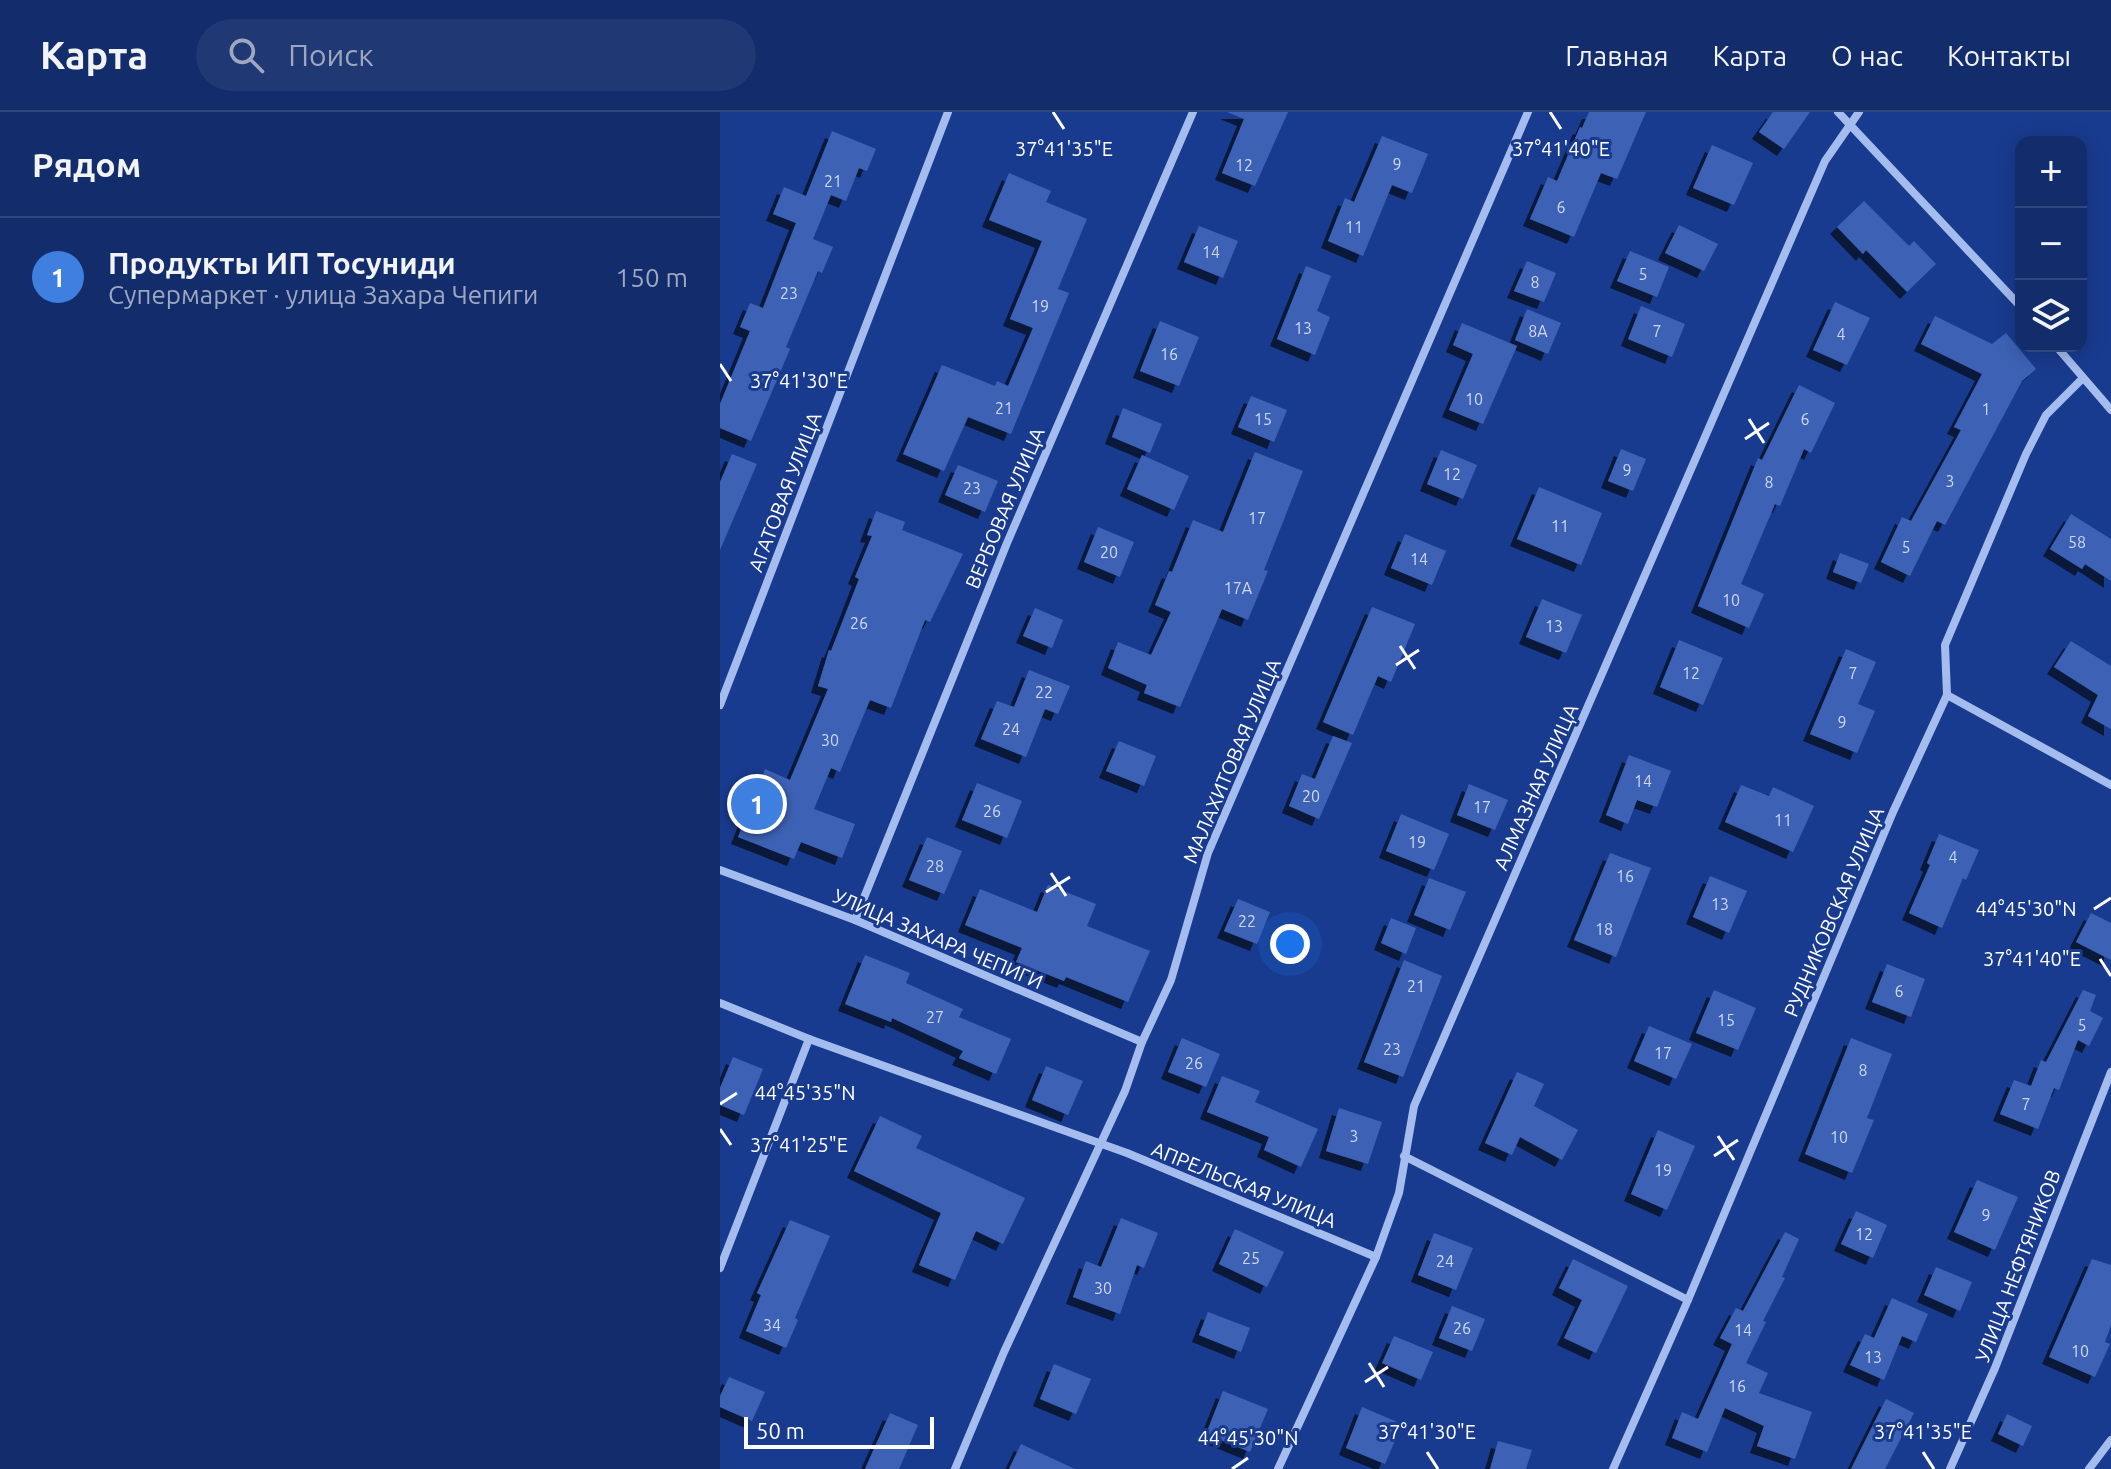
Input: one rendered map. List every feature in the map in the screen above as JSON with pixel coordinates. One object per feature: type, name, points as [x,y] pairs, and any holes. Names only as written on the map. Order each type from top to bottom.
[{"type":"street","name":"АГАТОВАЯ УЛИЦА","points":[[720,705],[948,112]]},
{"type":"street","name":"ВЕРБОВАЯ УЛИЦА","points":[[855,920],[1007,543],[1193,112]]},
{"type":"street","name":"МАЛАХИТОВАЯ УЛИЦА","points":[[955,1469],[1004,1352],[1125,1091],[1142,1042],[1171,980],[1208,853],[1528,112]]},
{"type":"street","points":[[1838,112],[2015,301]]},
{"type":"street","name":"АЛМАЗНАЯ УЛИЦА","points":[[1278,1469],[1376,1257],[1399,1193],[1414,1106],[1825,161],[1859,112]]},
{"type":"street","points":[[2061,352],[2110,405]]},
{"type":"street","name":"РУДНИКОВСКАЯ УЛИЦА","points":[[1613,1469],[1688,1300],[1893,812],[1947,695],[1945,645],[2026,454],[2046,415],[2083,378]]},
{"type":"street","points":[[1947,695],[2111,785]]},
{"type":"street","name":"УЛИЦА ЗАХАРА ЧЕПИГИ","points":[[720,870],[855,920],[1142,1042]]},
{"type":"street","name":"АПРЕЛЬСКАЯ УЛИЦА","points":[[720,1003],[809,1039],[1099,1144],[1376,1257]]},
{"type":"street","points":[[720,1268],[809,1039]]},
{"type":"street","name":"УЛИЦА НЕФТЯНИКОВ","points":[[1950,1469],[1995,1368],[2111,1072]]},
{"type":"street","points":[[1404,1156],[1688,1300]]},
{"type":"street","points":[[2089,1469],[2111,1440]]},
{"type":"building","points":[[1227,112],[1288,112],[1255,186],[1222,173],[1244,119]]},
{"type":"building","points":[[1589,112],[1646,112],[1617,179],[1601,173],[1574,237],[1530,219],[1548,177],[1557,181]]},
{"type":"building","points":[[1773,112],[1810,112],[1784,149],[1759,132]]},
{"type":"building","points":[[832,131],[876,149],[867,171],[859,168],[846,201],[831,195],[813,239],[833,247],[822,273],[818,271],[786,347],[790,349],[751,441],[720,428],[720,404],[750,331],[740,327],[750,303],[763,308],[796,223],[773,214],[784,187],[806,196]]},
{"type":"building","points":[[1382,136],[1428,154],[1412,193],[1392,185],[1363,256],[1328,241],[1345,198],[1354,202]]},
{"type":"building","points":[[1712,145],[1753,163],[1734,205],[1693,188]]},
{"type":"building","points":[[1009,173],[1051,191],[1046,202],[1087,219],[1058,289],[1069,293],[1011,434],[968,417],[944,471],[903,454],[942,365],[995,386],[997,381],[1008,386],[1033,328],[1010,319],[1042,241],[989,220]]},
{"type":"building","points":[[1864,201],[1909,246],[1914,241],[1936,264],[1907,292],[1866,250],[1863,254],[1837,227]]},
{"type":"building","points":[[1679,225],[1718,244],[1704,271],[1665,253]]},
{"type":"building","points":[[1199,226],[1238,241],[1223,278],[1184,262]]},
{"type":"building","points":[[1630,251],[1669,267],[1657,297],[1617,281]]},
{"type":"building","points":[[1527,261],[1556,273],[1544,302],[1514,291]]},
{"type":"building","points":[[1306,266],[1331,276],[1317,311],[1330,317],[1315,355],[1277,339]]},
{"type":"building","points":[[1835,302],[1870,318],[1847,365],[1813,350]]},
{"type":"building","points":[[1641,306],[1685,324],[1672,357],[1628,339]]},
{"type":"building","points":[[1527,309],[1561,323],[1548,354],[1515,340]]},
{"type":"building","points":[[1935,316],[1992,344],[2006,333],[2015,344],[2015,352],[2022,352],[2036,369],[2022,381],[1945,525],[1937,521],[1910,576],[1881,562],[1902,517],[1911,521],[1961,430],[1954,427],[1982,374],[1921,344]]},
{"type":"building","points":[[1160,321],[1199,337],[1179,386],[1140,371]]},
{"type":"building","points":[[1462,323],[1517,346],[1483,424],[1449,410],[1473,354],[1453,345]]},
{"type":"building","points":[[1799,385],[1835,403],[1811,453],[1804,449],[1780,506],[1775,504],[1741,584],[1764,594],[1749,628],[1698,606],[1758,458],[1762,460]]},
{"type":"building","points":[[1251,396],[1287,410],[1274,442],[1238,427]]},
{"type":"building","points":[[1123,408],[1162,424],[1150,453],[1112,437]]},
{"type":"building","points":[[1621,449],[1646,459],[1633,491],[1608,481]]},
{"type":"building","points":[[1441,450],[1477,465],[1463,499],[1427,484]]},
{"type":"building","points":[[1255,452],[1303,471],[1248,620],[1222,609],[1180,707],[1144,693],[1147,685],[1108,668],[1118,642],[1151,655],[1171,612],[1155,605],[1193,520],[1223,532]]},
{"type":"building","points":[[732,454],[757,464],[720,550],[720,482]]},
{"type":"building","points":[[1142,455],[1189,476],[1174,510],[1127,489]]},
{"type":"building","points":[[958,465],[998,481],[985,512],[945,495]]},
{"type":"building","points":[[1539,487],[1602,513],[1581,565],[1517,539]]},
{"type":"building","points":[[876,511],[905,522],[902,530],[963,554],[930,622],[925,620],[891,708],[870,700],[840,772],[831,768],[814,809],[855,824],[842,858],[801,842],[794,859],[738,837],[765,769],[790,780],[828,689],[818,686],[829,650],[859,579],[855,577],[872,536],[867,535]]},
{"type":"building","points":[[2071,514],[2111,539],[2111,581],[2085,564],[2082,569],[2050,549]]},
{"type":"building","points":[[1098,527],[1134,542],[1120,577],[1084,562]]},
{"type":"building","points":[[1405,534],[1446,551],[1432,585],[1391,568]]},
{"type":"building","points":[[1840,553],[1869,564],[1861,583],[1833,572]]},
{"type":"building","points":[[1542,599],[1582,615],[1566,653],[1526,637]]},
{"type":"building","points":[[1372,607],[1415,624],[1391,682],[1378,676],[1353,735],[1323,722]]},
{"type":"building","points":[[1035,608],[1063,620],[1052,648],[1023,636]]},
{"type":"building","points":[[1679,640],[1723,658],[1703,705],[1660,687]]},
{"type":"building","points":[[2071,641],[2111,666],[2111,729],[2088,716],[2098,695],[2054,667]]},
{"type":"building","points":[[1846,649],[1876,662],[1858,704],[1875,711],[1857,753],[1810,734]]},
{"type":"building","points":[[1029,670],[1070,686],[1058,714],[1045,709],[1026,757],[981,739],[997,701],[1014,707]]},
{"type":"building","points":[[1333,736],[1352,743],[1319,819],[1289,806],[1302,774],[1315,779]]},
{"type":"building","points":[[1119,741],[1156,756],[1144,786],[1106,771]]},
{"type":"building","points":[[1629,755],[1671,771],[1657,807],[1637,800],[1628,824],[1606,815]]},
{"type":"building","points":[[977,783],[1022,801],[1007,838],[962,820]]},
{"type":"building","points":[[1469,784],[1508,800],[1495,830],[1457,815]]},
{"type":"building","points":[[1741,785],[1769,796],[1773,787],[1814,806],[1793,852],[1725,822]]},
{"type":"building","points":[[1401,814],[1449,834],[1434,870],[1386,851]]},
{"type":"building","points":[[1939,834],[1979,850],[1966,880],[1963,878],[1942,928],[1909,913],[1930,865],[1927,863]]},
{"type":"building","points":[[927,837],[962,851],[944,894],[909,880]]},
{"type":"building","points":[[1610,853],[1651,868],[1616,957],[1574,940]]},
{"type":"building","points":[[1710,876],[1747,891],[1729,933],[1693,917]]},
{"type":"building","points":[[1429,878],[1466,892],[1450,930],[1414,915]]},
{"type":"building","points":[[1048,885],[1096,904],[1087,926],[1150,951],[1128,1002],[1066,977],[1064,981],[1016,962],[1022,948],[965,925],[980,889],[1037,912]]},
{"type":"building","points":[[1238,899],[1270,912],[1257,944],[1224,931]]},
{"type":"building","points":[[2091,913],[2111,923],[2111,960],[2076,942]]},
{"type":"building","points":[[1391,918],[1416,928],[1406,954],[1381,943]]},
{"type":"building","points":[[865,955],[910,973],[906,983],[963,1009],[959,1017],[1011,1039],[996,1074],[959,1058],[963,1051],[892,1018],[891,1022],[845,1004]]},
{"type":"building","points":[[1404,960],[1442,976],[1403,1077],[1364,1062]]},
{"type":"building","points":[[1887,964],[1925,979],[1911,1017],[1872,1002]]},
{"type":"building","points":[[1714,990],[1756,1008],[1738,1050],[1696,1033]]},
{"type":"building","points":[[2083,990],[2096,995],[2090,1011],[2103,1018],[2089,1046],[2078,1040],[2059,1090],[2054,1088],[2038,1129],[2000,1114],[2014,1080],[2031,1086],[2041,1060],[2046,1062]]},
{"type":"building","points":[[1649,1026],[1692,1044],[1676,1079],[1634,1061]]},
{"type":"building","points":[[1182,1038],[1220,1054],[1206,1087],[1168,1072]]},
{"type":"building","points":[[1851,1038],[1892,1054],[1867,1118],[1874,1120],[1852,1173],[1805,1154]]},
{"type":"building","points":[[733,1057],[763,1069],[744,1115],[720,1105],[720,1088]]},
{"type":"building","points":[[1046,1066],[1083,1081],[1068,1115],[1032,1100]]},
{"type":"building","points":[[1517,1072],[1544,1084],[1534,1106],[1578,1130],[1562,1160],[1520,1137],[1512,1155],[1485,1143]]},
{"type":"building","points":[[1222,1076],[1260,1091],[1255,1102],[1318,1129],[1301,1167],[1264,1150],[1269,1137],[1207,1112]]},
{"type":"building","points":[[1339,1108],[1382,1122],[1368,1164],[1326,1151]]},
{"type":"building","points":[[880,1116],[922,1136],[916,1148],[1025,1198],[1003,1244],[976,1231],[955,1280],[919,1265],[941,1213],[854,1171]]},
{"type":"building","points":[[1658,1130],[1695,1146],[1667,1210],[1631,1194]]},
{"type":"building","points":[[1977,1180],[2018,1197],[1995,1250],[1954,1232]]},
{"type":"building","points":[[1856,1211],[1887,1225],[1873,1258],[1841,1244]]},
{"type":"building","points":[[1121,1218],[1158,1233],[1144,1268],[1137,1265],[1120,1314],[1073,1297],[1086,1261],[1101,1267]]},
{"type":"building","points":[[790,1220],[830,1236],[795,1318],[798,1320],[786,1348],[746,1331],[761,1295],[757,1293]]},
{"type":"building","points":[[1235,1229],[1284,1252],[1267,1287],[1219,1264]]},
{"type":"building","points":[[1785,1232],[1799,1239],[1782,1277],[1785,1278],[1746,1363],[1768,1373],[1759,1393],[1812,1412],[1795,1459],[1757,1446],[1764,1426],[1725,1408],[1707,1452],[1672,1438],[1682,1412],[1698,1419],[1732,1344],[1720,1338],[1736,1308],[1743,1311]]},
{"type":"building","points":[[1434,1233],[1473,1248],[1456,1290],[1418,1275]]},
{"type":"building","points":[[1573,1259],[1628,1286],[1596,1353],[1564,1338],[1582,1300],[1559,1288]]},
{"type":"building","points":[[2092,1259],[2111,1265],[2111,1325],[2105,1342],[2110,1344],[2095,1377],[2049,1357]]},
{"type":"building","points":[[1936,1267],[1972,1282],[1960,1311],[1924,1295]]},
{"type":"building","points":[[1892,1298],[1928,1314],[1916,1342],[1902,1336],[1884,1380],[1850,1365],[1865,1334],[1874,1338]]},
{"type":"building","points":[[1452,1306],[1485,1319],[1472,1351],[1439,1338]]},
{"type":"building","points":[[1208,1312],[1250,1328],[1241,1352],[1199,1335]]},
{"type":"building","points":[[1394,1336],[1433,1352],[1421,1380],[1382,1363]]},
{"type":"building","points":[[1054,1364],[1091,1379],[1076,1414],[1040,1399]]},
{"type":"building","points":[[729,1377],[765,1392],[752,1421],[720,1407],[720,1396]]},
{"type":"building","points":[[1223,1391],[1268,1409],[1250,1452],[1206,1434]]},
{"type":"building","points":[[1886,1399],[1914,1413],[1885,1469],[1851,1469]]},
{"type":"building","points":[[1362,1407],[1402,1424],[1385,1464],[1346,1448]]},
{"type":"building","points":[[890,1413],[918,1425],[899,1469],[865,1469]]},
{"type":"building","points":[[2007,1414],[2032,1426],[2023,1446],[1998,1434]]},
{"type":"building","points":[[1498,1441],[1532,1450],[1526,1469],[1490,1469]]},
{"type":"building","points":[[1021,1444],[1075,1469],[1009,1469]]},
{"type":"place","name":"Продукты ИП Тосуниди","points":[[757,804]]}]
